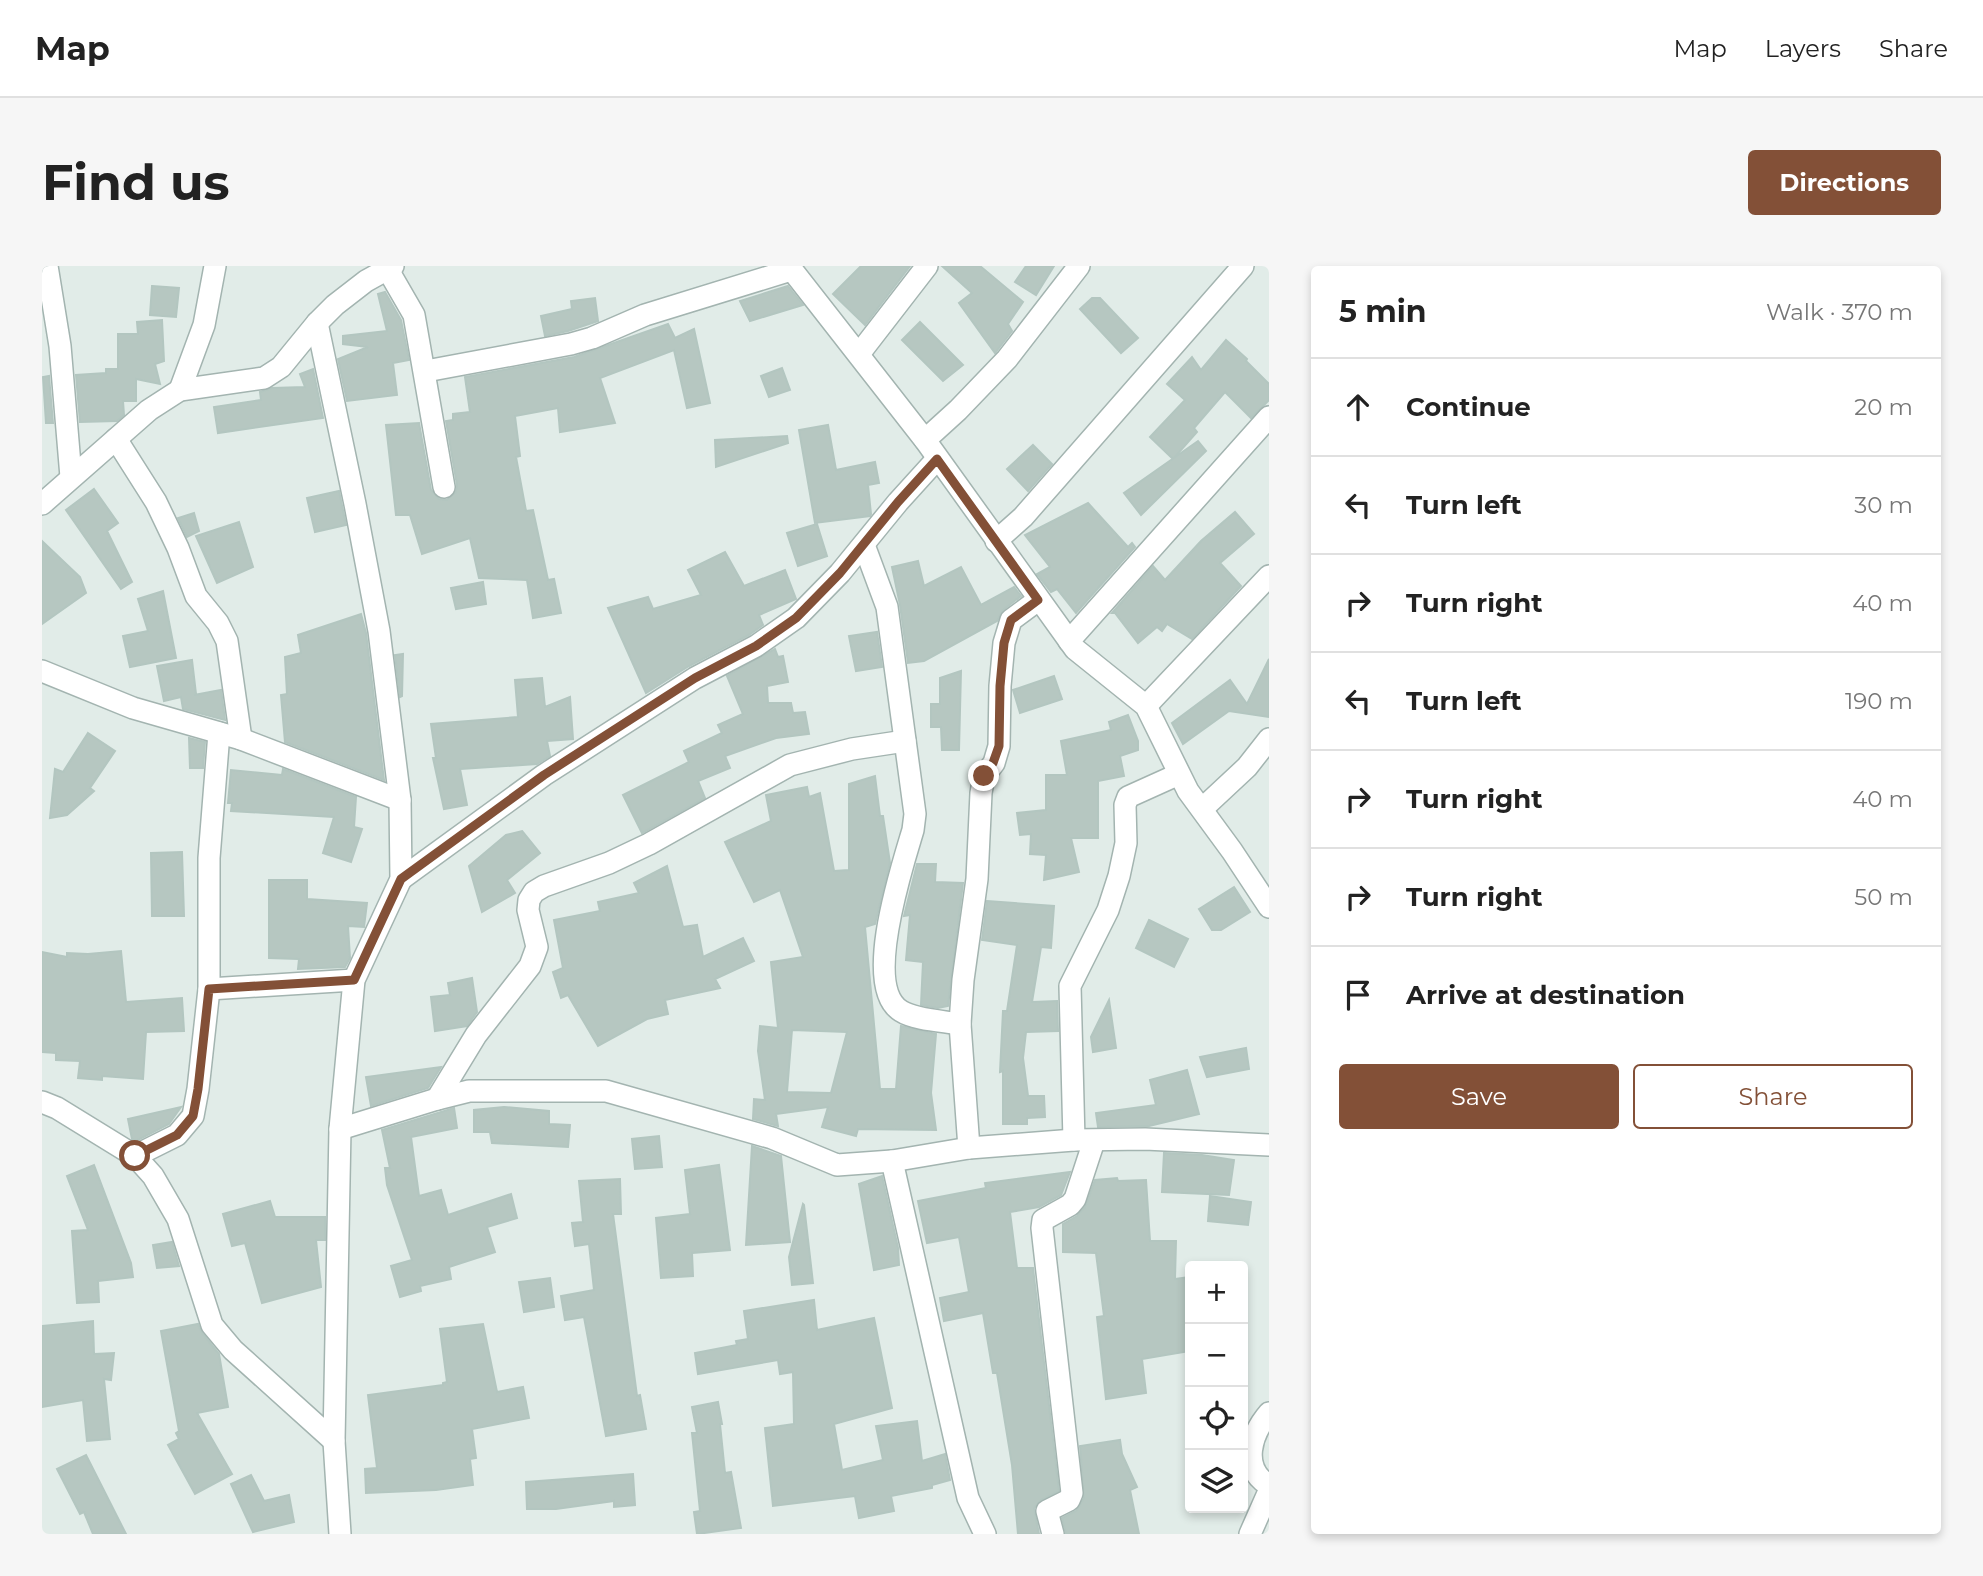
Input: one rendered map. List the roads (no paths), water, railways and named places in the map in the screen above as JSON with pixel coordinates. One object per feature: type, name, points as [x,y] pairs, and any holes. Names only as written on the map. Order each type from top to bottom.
[{"type":"street","points":[[47,266],[60,346],[71,477]]},
{"type":"street","points":[[180,390],[204,325],[215,266]]},
{"type":"street","points":[[859,354],[927,266]]},
{"type":"street","points":[[925,440],[1007,359],[1079,266]]},
{"type":"street","points":[[996,541],[1023,517],[1243,266]]},
{"type":"street","points":[[42,504],[149,410],[180,390],[264,378],[281,367],[317,323],[365,274],[390,268],[415,315],[444,487]]},
{"type":"street","points":[[426,371],[571,344],[645,315],[790,268],[925,440],[1069,641],[1084,659],[1146,706],[1188,791],[1269,907]]},
{"type":"street","points":[[317,323],[379,631],[400,800],[401,879],[354,980],[340,1129],[334,1441],[340,1534]]},
{"type":"street","points":[[1069,641],[1269,417]]},
{"type":"street","points":[[116,439],[161,511],[195,596],[218,622],[227,641],[241,739]]},
{"type":"street","points":[[401,879],[544,775],[695,678],[756,646],[796,618],[864,545],[937,459]]},
{"type":"street","points":[[864,545],[887,607],[915,814],[885,947],[885,989],[890,1001],[901,1012],[960,1024]]},
{"type":"street","points":[[1146,706],[1269,576]]},
{"type":"street","points":[[968,1148],[960,1024],[977,879],[981,793],[984,776],[993,763],[999,746],[1004,643],[1011,620],[1038,600]]},
{"type":"street","points":[[42,671],[133,708],[241,739],[400,800]]},
{"type":"street","points":[[135,1156],[177,1135],[193,1116],[209,989],[209,858],[219,733]]},
{"type":"street","points":[[1202,809],[1247,767],[1269,739]]},
{"type":"street","points":[[437,1098],[476,1035],[530,966],[536,954],[537,947],[528,910],[529,900],[534,892],[609,863],[649,844],[720,807],[790,765],[852,749],[905,741]]},
{"type":"street","points":[[1053,1534],[1047,1511],[1069,1500],[1072,1493],[1042,1228],[1043,1220],[1070,1205],[1075,1199],[1084,1140],[1070,986],[1108,910],[1119,876],[1126,843],[1125,805],[1128,797],[1179,774]]},
{"type":"street","points":[[209,989],[354,980]]},
{"type":"street","points":[[340,1129],[437,1098],[468,1091],[606,1091],[772,1138],[837,1165],[892,1161],[968,1148],[1084,1140],[1145,1139],[1269,1145]]},
{"type":"street","points":[[42,1102],[57,1108],[135,1156],[153,1176],[178,1219],[212,1325],[233,1350],[334,1441]]},
{"type":"street","points":[[892,1161],[968,1498],[985,1534]]},
{"type":"street","points":[[1250,1534],[1269,1492],[1267,1484],[1256,1477],[1251,1459],[1256,1432],[1269,1413]]}]
